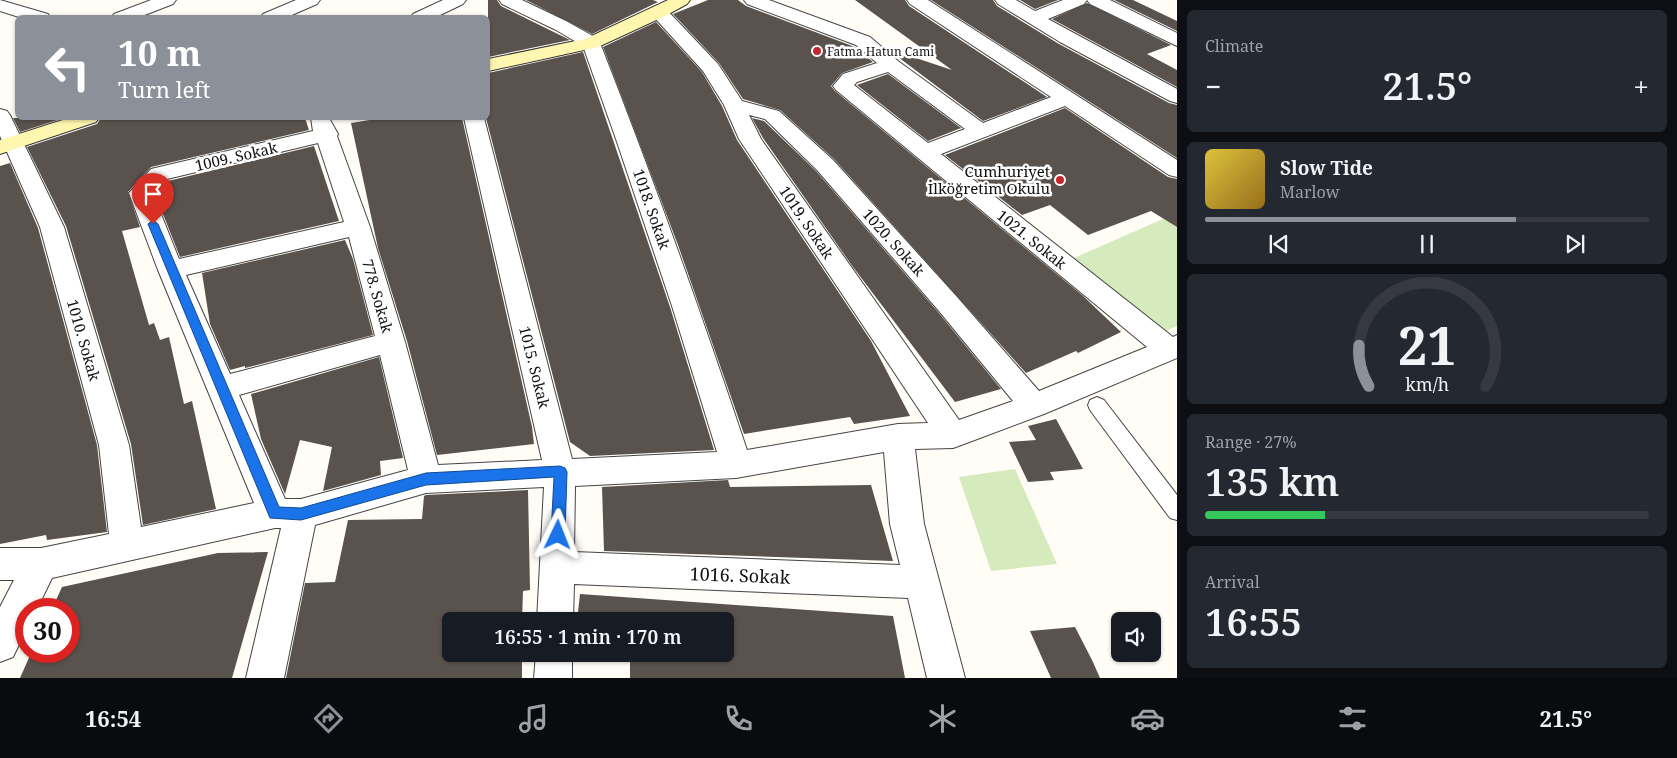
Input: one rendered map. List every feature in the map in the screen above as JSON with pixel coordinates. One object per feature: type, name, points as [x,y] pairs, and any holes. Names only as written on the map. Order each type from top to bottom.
[{"type":"main road","points":[[490,65],[591,43],[659,12],[679,0]]},
{"type":"main road","points":[[7,144],[82,120]]},
{"type":"street","points":[[128,15],[167,0]]},
{"type":"street","points":[[276,15],[311,0]]},
{"type":"street","points":[[425,15],[457,0]]},
{"type":"street","points":[[508,0],[562,26],[591,43]]},
{"type":"street","points":[[753,0],[863,41],[891,65],[981,131]]},
{"type":"street","points":[[916,0],[1065,99],[1177,170]]},
{"type":"street","points":[[1004,0],[1177,97]]},
{"type":"street","points":[[1035,18],[1078,0]]},
{"type":"street","points":[[1096,0],[1177,40]]},
{"type":"street","points":[[0,5],[32,15]]},
{"type":"street","name":"1019. Sokak","points":[[659,12],[711,68],[734,105],[750,139],[953,435]]},
{"type":"street","name":"1018. Sokak","points":[[591,43],[627,139],[685,306],[736,465]]},
{"type":"street","name":"1021. Sokak","points":[[891,65],[850,78],[843,86],[1173,348]]},
{"type":"street","points":[[924,152],[1065,99]]},
{"type":"street","name":"1020. Sokak","points":[[734,105],[772,115],[825,165],[948,304],[1034,406]]},
{"type":"street","name":"1010. Sokak","points":[[0,115],[7,144],[52,228],[114,445],[127,546]]},
{"type":"street","name":"1015. Sokak","points":[[474,120],[560,472],[555,612]]},
{"type":"street","name":"778. Sokak","points":[[323,126],[358,227],[391,342],[426,479]]},
{"type":"street","name":"1009. Sokak","points":[[288,514],[221,388],[141,193],[159,174],[323,126]]},
{"type":"street","points":[[171,270],[358,227]]},
{"type":"street","points":[[221,388],[391,342]]},
{"type":"street","points":[[0,564],[41,564],[288,514],[426,479],[736,465],[898,437],[953,435],[1034,406],[1173,348]]},
{"type":"street","points":[[898,437],[907,524],[946,678]]},
{"type":"street","points":[[265,678],[288,514]]},
{"type":"street","points":[[0,644],[41,564]]},
{"type":"street","name":"1016. Sokak","points":[[557,567],[922,582]]},
{"type":"street","points":[[552,678],[553,662]]},
{"type":"lane","points":[[1097,404],[1177,512]]},
{"type":"green space","points":[[1165,218],[1177,227],[1177,326],[1162,333],[1074,258]]},
{"type":"green space","points":[[1015,469],[1057,564],[991,571],[959,477]]},
{"type":"building","points":[[488,0],[497,0],[501,6],[570,40],[490,57],[490,15],[488,15]]},
{"type":"building","points":[[526,0],[653,0],[658,2],[592,34]]},
{"type":"building","points":[[708,0],[738,0],[746,6],[855,47],[873,62],[842,73],[831,86],[835,91],[1082,295],[1121,332],[1078,353],[1076,351],[1026,373],[834,159],[780,110],[743,99],[719,63],[673,14]]},
{"type":"building","points":[[855,0],[905,0],[909,6],[1047,97],[983,121],[886,48],[952,70]]},
{"type":"building","points":[[931,0],[993,0],[997,6],[1059,44],[1169,103],[1177,105],[1177,158]]},
{"type":"building","points":[[1020,0],[1058,0],[1035,9]]},
{"type":"building","points":[[1114,0],[1133,0],[1177,21],[1177,31]]},
{"type":"building","points":[[1087,3],[1171,45],[1147,54],[1177,70],[1177,87],[1052,19]]},
{"type":"building","points":[[656,22],[702,72],[722,106],[737,140],[871,341],[910,416],[854,424],[850,417],[744,434],[678,245],[603,47]]},
{"type":"building","points":[[583,52],[670,307],[714,450],[590,456],[570,442],[487,120],[490,120],[490,73]]},
{"type":"building","points":[[888,74],[961,128],[928,141],[857,85]]},
{"type":"building","points":[[1065,108],[1168,177],[1177,179],[1177,227],[1151,211],[1088,235],[1050,205],[1022,215],[945,155]]},
{"type":"building","points":[[13,118],[15,120],[58,120],[20,132]]},
{"type":"building","points":[[752,118],[764,121],[816,171],[938,312],[1001,389],[955,402],[853,267],[763,138]]},
{"type":"building","points":[[100,120],[306,120],[309,130],[151,167],[128,192],[140,227],[122,231],[149,325],[154,323],[160,340],[169,337],[184,404],[192,401],[216,509],[143,525],[131,444],[66,226],[27,147],[97,124]]},
{"type":"building","points":[[370,120],[462,120],[532,427],[534,444],[437,455],[407,341],[378,248],[351,123]]},
{"type":"building","points":[[314,146],[339,221],[180,257],[155,194],[168,181]]},
{"type":"building","points":[[10,163],[38,228],[97,445],[107,532],[47,540],[46,535],[0,544],[0,166]]},
{"type":"building","points":[[345,240],[353,259],[373,335],[245,368],[245,366],[230,370],[210,324],[202,273]]},
{"type":"building","points":[[379,357],[403,458],[380,461],[381,475],[323,491],[332,447],[300,440],[285,494],[261,439],[251,394]]},
{"type":"building","points":[[1056,419],[1083,469],[1050,472],[1054,480],[1028,482],[1009,442],[1036,440],[1028,426]]},
{"type":"building","points":[[728,480],[730,487],[871,485],[893,561],[604,551],[602,487]]},
{"type":"building","points":[[528,490],[530,590],[523,591],[522,612],[442,612],[442,662],[522,662],[522,678],[286,678],[305,583],[335,582],[348,520],[422,519],[424,496]]},
{"type":"building","points":[[268,552],[232,678],[20,678],[27,663],[80,663],[80,598],[57,598],[62,587],[218,553]]},
{"type":"building","points":[[580,594],[893,616],[905,678],[630,678],[630,662],[734,662],[734,612],[578,612]]},
{"type":"building","points":[[1075,627],[1100,678],[1051,678],[1030,631]]},
{"type":"place","name":"Fatma Hatun Cami","points":[[817,51]]},
{"type":"place","name":"Cumhuriyet İlköğretim Okulu","points":[[1060,180]]},
{"type":"route","points":[[153,224],[275,513],[301,514],[426,479],[560,472],[558,535]]}]
